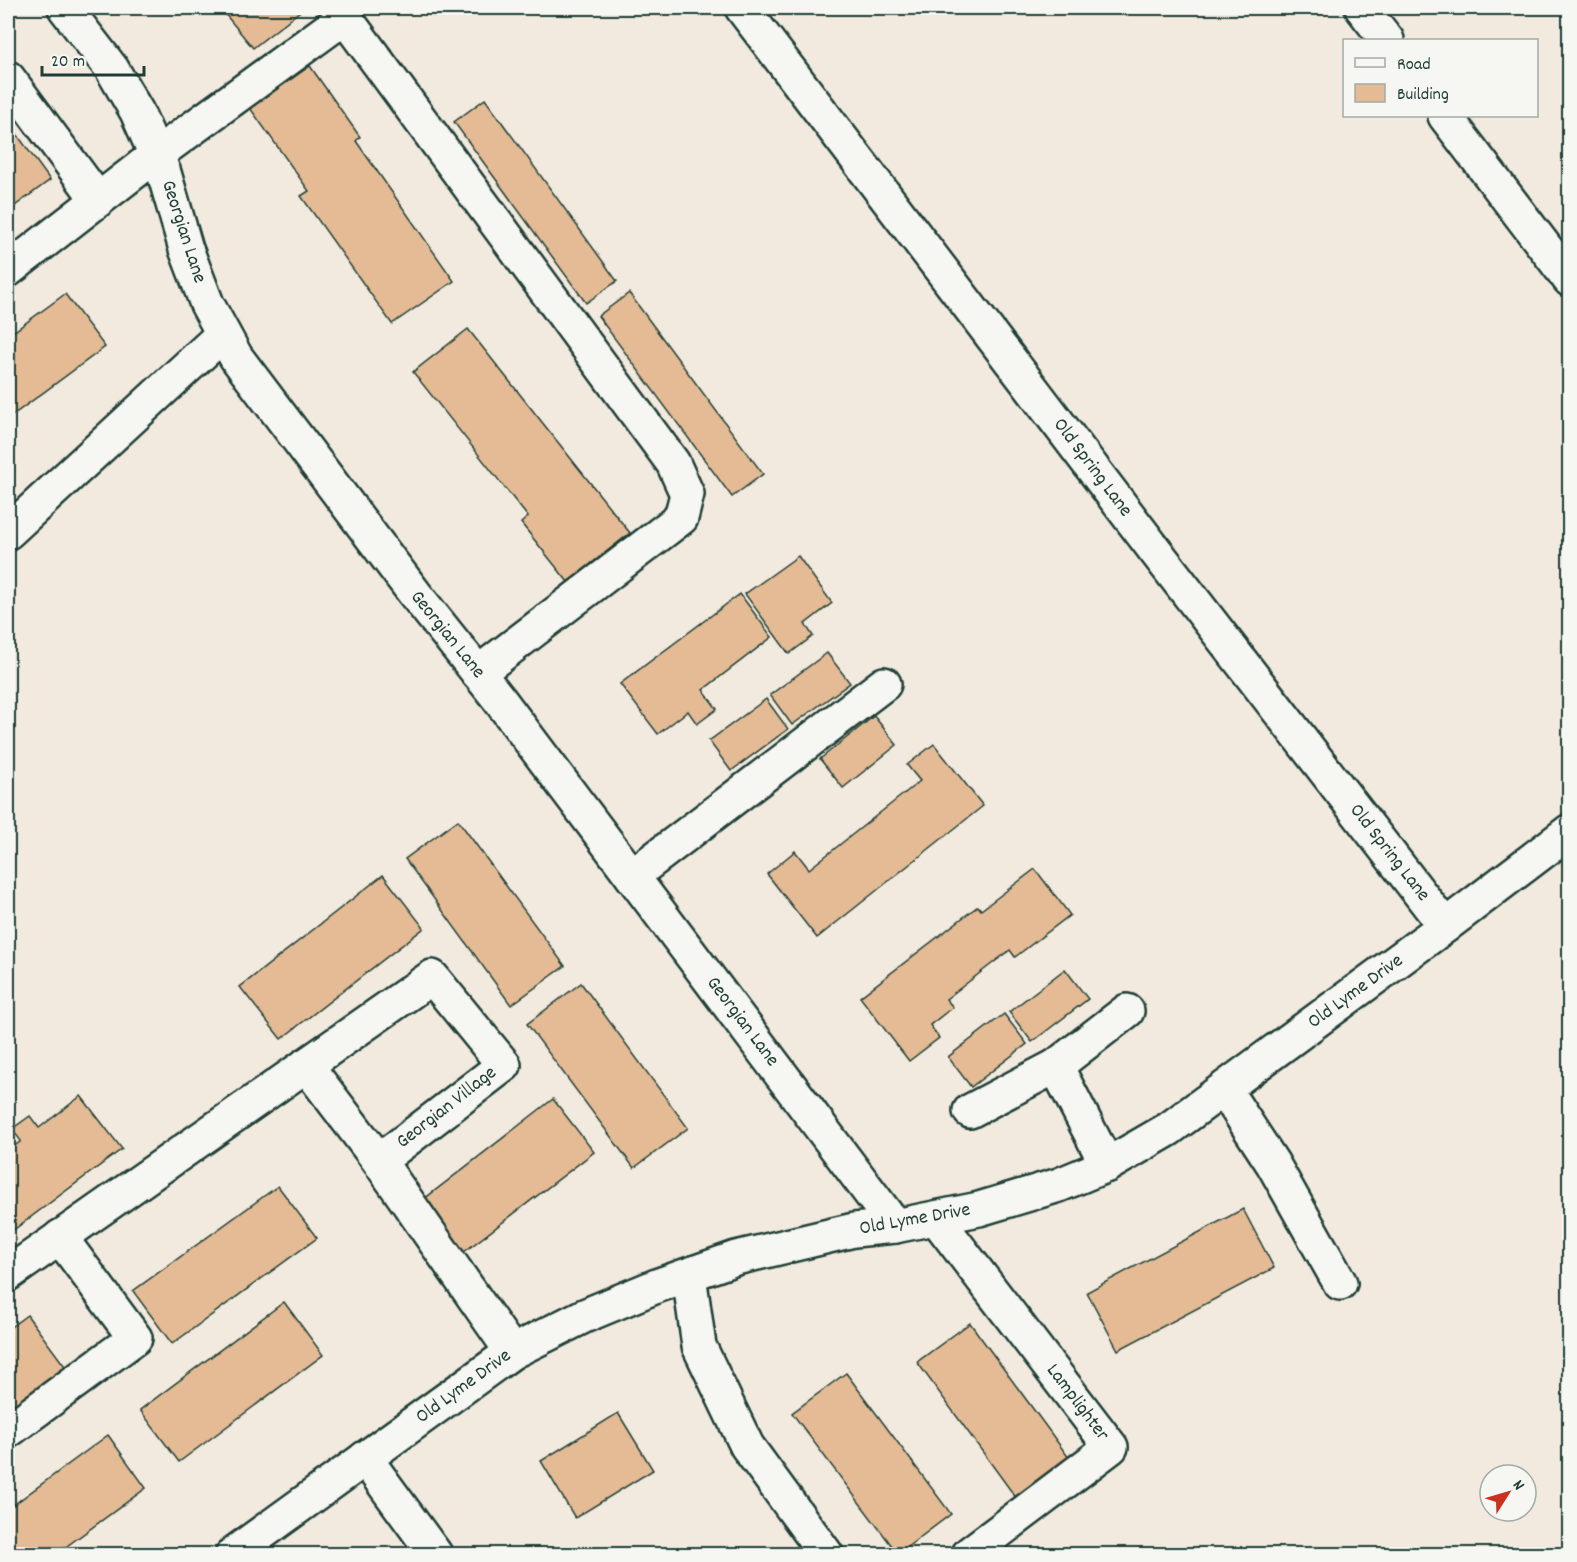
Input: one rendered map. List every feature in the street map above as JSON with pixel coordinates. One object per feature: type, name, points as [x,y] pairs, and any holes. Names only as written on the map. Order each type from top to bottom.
[{"type":"street","name":"Georgian Lane","points":[[65,8],[112,69],[137,112],[164,173],[186,249],[207,304],[236,357],[896,1226]]},
{"type":"street","name":"Old Spring Lane","points":[[742,8],[1154,549],[1445,926]]},
{"type":"street","points":[[1362,8],[1386,39]]},
{"type":"street","points":[[8,270],[342,12],[673,463],[687,494],[681,518],[478,673]]},
{"type":"street","points":[[8,78],[98,200]]},
{"type":"street","points":[[1445,117],[1569,280]]},
{"type":"street","points":[[8,532],[223,334]]},
{"type":"street","points":[[632,876],[884,684]]},
{"type":"street","name":"Old Lyme Drive","points":[[233,1554],[512,1352],[584,1316],[659,1285],[736,1258],[814,1238],[854,1230],[896,1226],[979,1209],[1059,1185],[1107,1165],[1169,1129],[1445,926],[1569,831]]},
{"type":"street","name":"Georgian Village","points":[[10,1267],[60,1237],[432,977],[504,1065],[379,1161]]},
{"type":"street","points":[[970,1111],[1056,1066],[1127,1011]]},
{"type":"street","name":"Georgian Village","points":[[306,1065],[379,1161],[512,1352]]},
{"type":"street","points":[[1056,1066],[1107,1165]]},
{"type":"street","points":[[1224,1089],[1273,1164],[1340,1283]]},
{"type":"street","name":"Lamplighter","points":[[936,1218],[1111,1447],[969,1554]]},
{"type":"street","points":[[8,1431],[135,1338],[60,1237]]},
{"type":"street","points":[[688,1275],[699,1346],[747,1446],[826,1554]]},
{"type":"street","points":[[365,1458],[435,1554]]},
{"type":"building","points":[[220,8],[304,8],[253,48]]},
{"type":"building","points":[[310,66],[360,137],[356,141],[454,281],[392,324],[301,196],[309,191],[250,108]]},
{"type":"building","points":[[485,99],[617,281],[586,303],[454,122]]},
{"type":"building","points":[[8,122],[50,180],[8,211]]},
{"type":"building","points":[[629,293],[763,474],[732,497],[598,316]]},
{"type":"building","points":[[65,294],[105,347],[10,417],[8,413],[8,336]]},
{"type":"building","points":[[468,329],[630,533],[568,582],[521,523],[528,517],[413,372]]},
{"type":"building","points":[[798,556],[832,603],[805,624],[813,636],[789,654],[745,594]]},
{"type":"building","points":[[740,594],[772,637],[703,690],[717,709],[697,724],[688,711],[658,734],[620,684]]},
{"type":"building","points":[[827,653],[850,683],[792,725],[770,695]]},
{"type":"building","points":[[766,699],[788,729],[731,771],[709,741]]},
{"type":"building","points":[[874,716],[897,745],[843,788],[820,759]]},
{"type":"building","points":[[934,744],[983,806],[817,938],[767,874],[795,851],[809,869],[920,781],[907,765]]},
{"type":"building","points":[[458,820],[565,966],[511,1005],[405,859]]},
{"type":"building","points":[[1035,869],[1070,915],[1015,957],[1010,950],[946,999],[953,1007],[930,1025],[939,1038],[909,1061],[860,997],[978,906],[981,910]]},
{"type":"building","points":[[383,875],[424,928],[281,1039],[240,987]]},
{"type":"building","points":[[1065,969],[1088,999],[1032,1042],[1009,1012]]},
{"type":"building","points":[[581,983],[688,1128],[634,1168],[527,1024]]},
{"type":"building","points":[[1004,1014],[1027,1044],[971,1087],[948,1057]]},
{"type":"building","points":[[81,1096],[122,1149],[8,1234],[8,1151],[21,1141],[12,1129],[30,1116],[39,1128]]},
{"type":"building","points":[[553,1099],[594,1152],[451,1262],[410,1210]]},
{"type":"building","points":[[278,1186],[317,1238],[172,1344],[133,1291]]},
{"type":"building","points":[[1243,1209],[1274,1268],[1118,1350],[1087,1292]]},
{"type":"building","points":[[284,1302],[323,1355],[179,1462],[140,1410]]},
{"type":"building","points":[[27,1315],[67,1369],[8,1413],[8,1329]]},
{"type":"building","points":[[970,1323],[1075,1466],[1022,1506],[917,1362]]},
{"type":"building","points":[[846,1373],[951,1514],[898,1554],[792,1413]]},
{"type":"building","points":[[618,1413],[653,1470],[575,1518],[541,1461]]},
{"type":"building","points":[[108,1435],[146,1488],[56,1554],[8,1554],[8,1509]]}]
